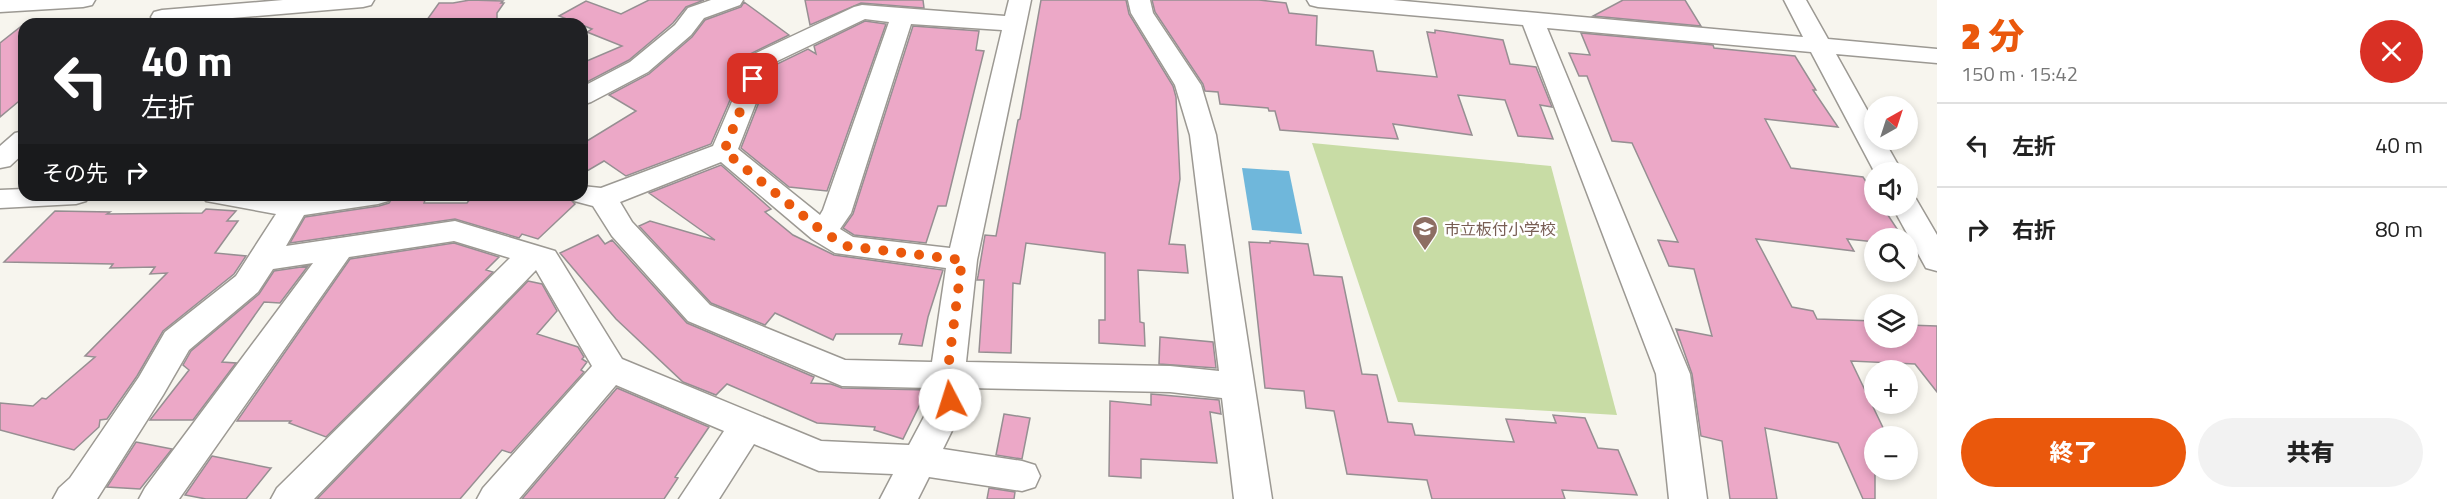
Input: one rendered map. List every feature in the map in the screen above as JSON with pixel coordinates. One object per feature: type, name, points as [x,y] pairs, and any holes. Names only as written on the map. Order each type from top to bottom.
[{"type":"highway","points":[[0,3],[17,0]]},
{"type":"highway","points":[[0,3],[83,0]]},
{"type":"street","points":[[161,18],[180,0]]},
{"type":"street","points":[[187,18],[363,0]]},
{"type":"street","points":[[588,94],[639,67],[683,30],[696,13],[732,0]]},
{"type":"street","points":[[1139,0],[1142,13],[1188,85],[1203,135],[1253,499]]},
{"type":"street","points":[[1318,0],[1937,56]]},
{"type":"street","points":[[1795,0],[1882,162]]},
{"type":"street","points":[[899,499],[950,400],[948,376],[962,260],[1017,12],[902,16],[862,12],[760,60],[724,151],[592,196],[699,313],[842,373],[948,376],[1170,379],[1237,386]]},
{"type":"street","points":[[822,231],[837,213],[902,16]]},
{"type":"street","points":[[1532,20],[1673,374],[1688,499]]},
{"type":"street","points":[[0,160],[18,144]]},
{"type":"street","points":[[724,151],[822,231],[846,246],[962,260]]},
{"type":"street","points":[[0,199],[18,198]]},
{"type":"street","points":[[255,201],[294,207],[336,201]]},
{"type":"street","points":[[72,499],[83,489],[151,386],[177,341],[247,284],[294,207]]},
{"type":"street","points":[[1912,216],[1937,261]]},
{"type":"street","points":[[263,260],[455,231],[544,258],[610,368],[819,456],[919,460],[1022,476]]},
{"type":"street","points":[[158,499],[339,249]]},
{"type":"street","points":[[290,499],[532,255]]},
{"type":"street","points":[[496,499],[610,368]]},
{"type":"street","points":[[698,499],[747,426]]},
{"type":"green space","points":[[1312,143],[1551,166],[1617,415],[1398,402]]},
{"type":"water","points":[[1242,168],[1289,171],[1302,234],[1252,230]]},
{"type":"building","points":[[470,0],[503,1],[501,3],[504,3],[497,13],[497,18],[428,18],[439,3]]},
{"type":"building","points":[[649,0],[704,0],[686,7],[673,23],[629,60],[588,81],[588,60],[622,46],[588,32],[592,29],[588,27],[588,18],[559,16],[586,1],[621,14]]},
{"type":"building","points":[[805,0],[923,0],[924,8],[861,3],[810,25]]},
{"type":"building","points":[[1041,0],[1126,0],[1129,14],[1173,86],[1176,97],[1180,179],[1169,244],[1185,245],[1188,273],[1138,270],[1140,322],[1144,323],[1145,346],[1099,343],[1099,320],[1105,320],[1105,253],[1026,243],[1020,284],[1013,283],[1011,353],[979,352],[984,280],[977,280],[985,235],[996,236]]},
{"type":"building","points":[[1152,0],[1259,0],[1286,3],[1289,13],[1317,16],[1316,45],[1373,51],[1377,71],[1437,77],[1427,32],[1435,33],[1435,30],[1503,40],[1510,64],[1536,67],[1552,107],[1540,105],[1553,139],[1518,136],[1505,100],[1458,95],[1472,135],[1393,124],[1398,139],[1280,130],[1275,111],[1269,111],[1268,108],[1220,104],[1218,92],[1205,91],[1203,84],[1155,12]]},
{"type":"building","points":[[1623,0],[1685,0],[1701,26],[1593,16]]},
{"type":"building","points":[[744,2],[789,35],[750,54],[711,144],[626,176],[604,161],[588,170],[588,140],[636,111],[609,95],[649,74],[692,37],[705,20],[741,7]]},
{"type":"building","points":[[865,21],[886,24],[827,191],[789,187],[741,148],[773,66],[808,49],[816,54],[814,46]]},
{"type":"building","points":[[913,26],[979,31],[976,50],[984,51],[946,206],[938,206],[926,243],[854,235],[843,228],[853,214]]},
{"type":"building","points":[[18,29],[18,102],[0,117],[0,43]]},
{"type":"building","points":[[1581,33],[1713,45],[1714,48],[1795,56],[1816,90],[1813,90],[1838,127],[1765,119],[1791,168],[1863,177],[1864,216],[1889,216],[1896,228],[1864,228],[1864,241],[1847,239],[1854,251],[1756,239],[1792,307],[1813,311],[1817,319],[1864,321],[1864,348],[1918,348],[1918,325],[1937,326],[1937,392],[1918,368],[1918,360],[1851,361],[1864,388],[1864,414],[1876,414],[1882,426],[1864,426],[1864,480],[1875,480],[1875,499],[1863,499],[1838,443],[1765,428],[1777,499],[1730,499],[1722,441],[1701,436],[1692,374],[1676,329],[1712,336],[1694,269],[1669,266],[1658,240],[1678,242],[1632,143],[1612,141],[1587,76],[1579,76],[1569,53],[1590,55]]},
{"type":"building","points":[[721,165],[771,209],[765,212],[793,235],[834,255],[943,270],[928,317],[922,346],[899,344],[902,334],[836,334],[833,340],[775,313],[765,325],[711,303],[639,226],[650,221],[715,240],[649,193]]},
{"type":"building","points":[[390,201],[467,203],[468,201],[572,201],[575,204],[538,239],[522,234],[519,238],[455,219],[290,243],[305,217]]},
{"type":"building","points":[[206,209],[236,211],[227,221],[238,221],[215,253],[246,256],[234,274],[163,331],[137,376],[107,419],[100,420],[99,427],[74,450],[0,430],[0,403],[33,406],[42,398],[46,399],[95,357],[85,356],[167,273],[150,274],[155,267],[110,268],[113,264],[4,262],[55,211],[110,212],[107,214],[202,213]]},
{"type":"building","points":[[598,235],[605,244],[612,240],[687,323],[814,377],[811,383],[831,384],[842,388],[927,390],[903,439],[874,430],[875,427],[817,423],[727,384],[716,395],[683,382],[616,319],[560,253]]},
{"type":"building","points":[[1270,241],[1308,244],[1314,275],[1342,277],[1362,374],[1377,375],[1388,422],[1412,424],[1415,435],[1514,442],[1506,419],[1556,423],[1553,415],[1585,418],[1598,448],[1618,450],[1637,495],[1562,490],[1565,499],[1432,499],[1427,480],[1347,474],[1334,411],[1306,408],[1304,391],[1265,388],[1249,242],[1270,243]]},
{"type":"building","points":[[454,243],[499,257],[486,270],[493,272],[326,437],[289,423],[291,421],[237,421],[350,259]]},
{"type":"building","points":[[308,266],[280,303],[264,302],[222,362],[236,363],[193,420],[150,420],[189,370],[183,365],[191,351],[259,294],[274,271]]},
{"type":"building","points":[[528,281],[542,284],[557,311],[537,334],[578,347],[584,357],[582,359],[587,362],[581,370],[584,372],[511,453],[502,450],[460,499],[317,499]]},
{"type":"building","points":[[1160,337],[1213,342],[1216,368],[1159,364]]},
{"type":"building","points":[[617,388],[709,427],[675,477],[678,478],[664,499],[522,499]]},
{"type":"building","points":[[1151,394],[1219,400],[1221,414],[1210,412],[1217,463],[1141,459],[1141,478],[1109,476],[1110,401],[1151,405]]},
{"type":"building","points":[[1004,414],[1030,418],[1022,459],[996,455]]},
{"type":"building","points":[[136,442],[172,449],[140,489],[107,487]]},
{"type":"building","points":[[212,456],[271,468],[246,499],[206,499],[185,495]]},
{"type":"building","points":[[989,488],[1015,492],[1014,499],[987,499]]},
{"type":"place","name":"市立板付小学校","points":[[1425,252]]},
{"type":"route","points":[[753,79],[724,151],[822,231],[846,246],[962,260],[948,369],[950,400]]}]
